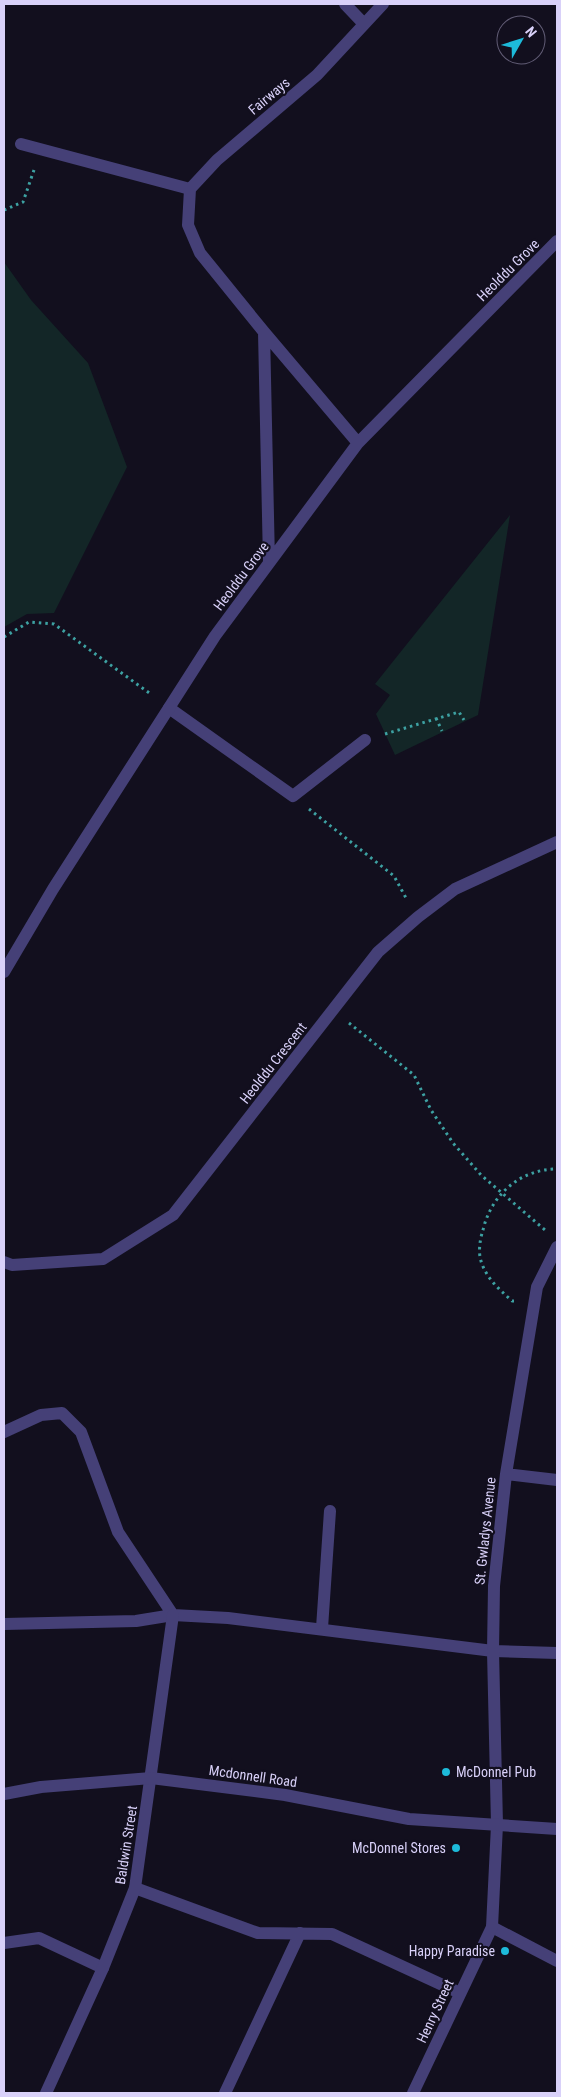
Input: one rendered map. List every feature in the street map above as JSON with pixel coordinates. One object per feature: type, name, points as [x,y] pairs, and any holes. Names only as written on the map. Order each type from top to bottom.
[{"type":"street","points":[[345,4],[364,24]]},
{"type":"street","name":"Fairways","points":[[190,189],[217,160],[317,75],[383,4]]},
{"type":"street","points":[[21,144],[190,189],[188,225],[200,253],[358,443]]},
{"type":"street","name":"Heolddu Grove","points":[[4,972],[53,889],[215,636],[358,443],[557,241]]},
{"type":"street","points":[[264,332],[269,562]]},
{"type":"street","points":[[169,708],[293,796],[365,740]]},
{"type":"street","name":"Heolddu Crescent","points":[[4,1262],[12,1265],[103,1259],[173,1215],[378,952],[418,917],[455,889],[557,842]]},
{"type":"street","name":"St. Gwladys Avenue","points":[[497,1825],[492,1651],[494,1586],[506,1474],[538,1287],[557,1247]]},
{"type":"street","points":[[4,1432],[42,1415],[62,1413],[80,1432],[118,1532],[173,1615]]},
{"type":"street","points":[[506,1474],[557,1480]]},
{"type":"street","points":[[322,1628],[330,1511]]},
{"type":"street","points":[[4,1624],[136,1621],[173,1615],[228,1618],[322,1628],[492,1651],[557,1653]]},
{"type":"street","name":"Baldwin Street","points":[[46,2093],[103,1968],[135,1888],[173,1615]]},
{"type":"street","name":"Mcdonnell Road","points":[[4,1794],[41,1787],[151,1778],[285,1795],[409,1819],[557,1829]]},
{"type":"street","name":"Henry Street","points":[[413,2093],[492,1927],[497,1825]]},
{"type":"street","points":[[135,1888],[258,1933],[332,1934],[460,1993]]},
{"type":"street","points":[[492,1927],[557,1962]]},
{"type":"street","points":[[225,2093],[300,1933]]},
{"type":"street","points":[[4,1943],[39,1938],[103,1968]]},
{"type":"path","points":[[4,210],[23,202],[41,150]]},
{"type":"path","points":[[4,637],[29,622],[54,624],[169,708]]},
{"type":"path","points":[[365,740],[459,712],[464,720]]},
{"type":"path","points":[[436,718],[442,731]]},
{"type":"path","points":[[293,796],[394,876],[418,917]]},
{"type":"path","points":[[333,1010],[414,1075],[432,1110],[453,1144],[481,1175],[533,1221]]},
{"type":"path","points":[[535,1304],[512,1301],[492,1282],[481,1260],[480,1240],[486,1215],[502,1192],[523,1177],[544,1169],[557,1169]]},
{"type":"green space","points":[[4,262],[31,300],[88,363],[127,467],[54,613],[27,614],[4,627]]},
{"type":"green space","points":[[510,515],[478,715],[395,755],[376,714],[390,695],[375,684]]},
{"type":"place","name":"McDonnel Pub","points":[[446,1772]]},
{"type":"place","name":"McDonnel Stores","points":[[456,1848]]},
{"type":"place","name":"Happy Paradise","points":[[505,1951]]}]
